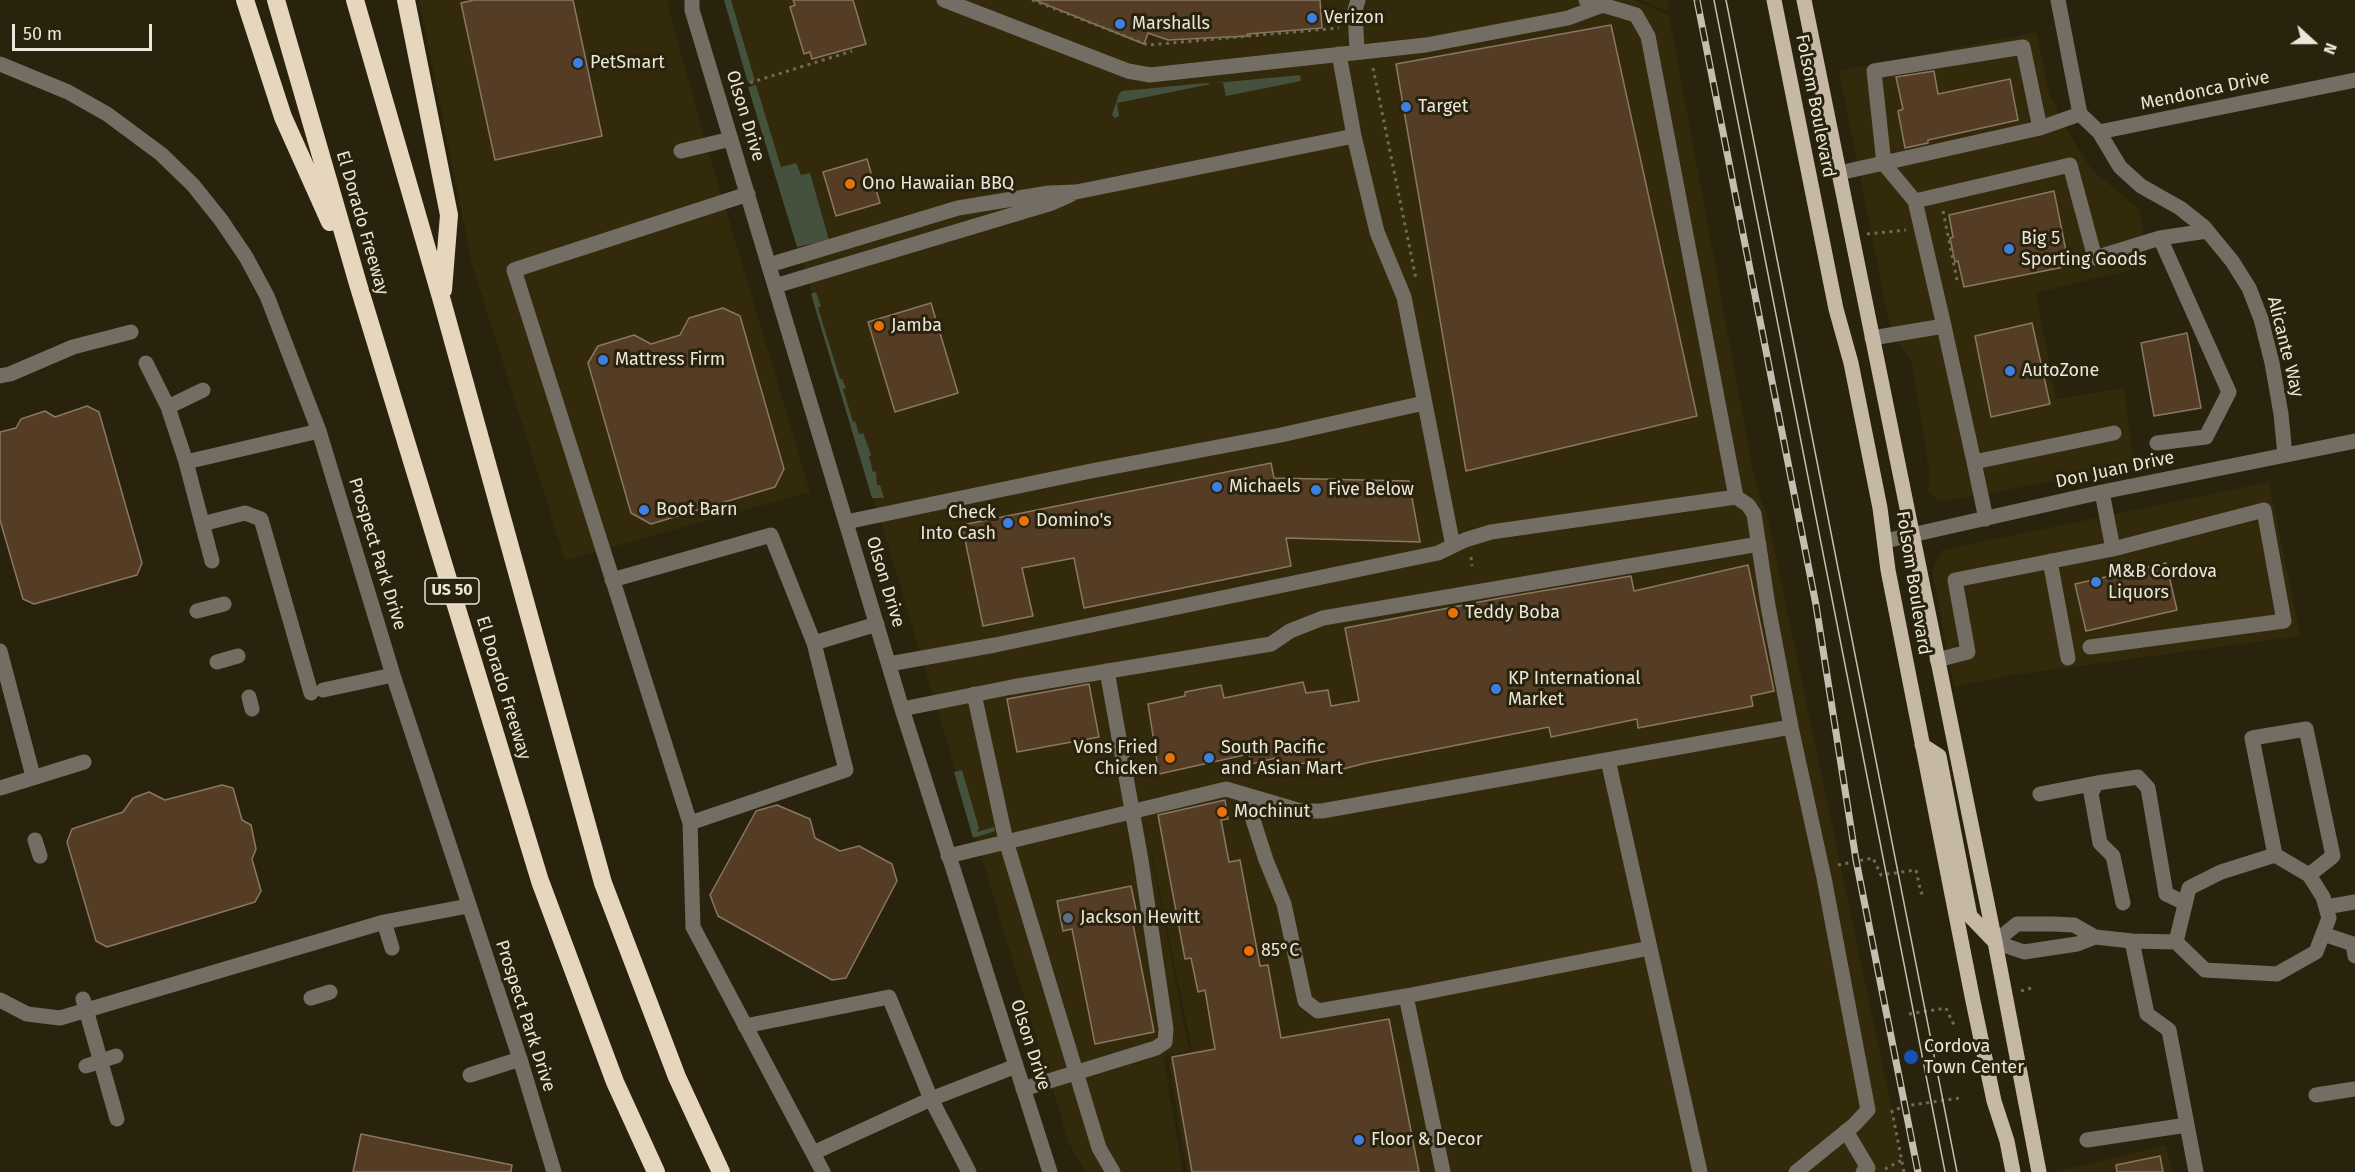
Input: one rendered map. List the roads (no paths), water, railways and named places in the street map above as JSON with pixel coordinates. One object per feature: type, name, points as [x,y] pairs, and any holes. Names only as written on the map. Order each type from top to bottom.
[{"type":"highway","points":[[245,0],[283,117],[358,284]]},
{"type":"highway","name":"El Dorado Freeway","points":[[276,0],[358,284],[540,881],[615,1082],[656,1172]]},
{"type":"highway","points":[[355,0],[442,301],[603,883],[677,1077],[721,1172]]},
{"type":"highway","points":[[406,0],[449,215],[442,301]]},
{"type":"main road","name":"Folsom Boulevard","points":[[1774,0],[1836,309],[1856,385],[1880,508],[1888,570],[1994,1101],[2007,1141],[2013,1172]]},
{"type":"main road","name":"Folsom Boulevard","points":[[1804,0],[1995,942],[2039,1172]]},
{"type":"main road","points":[[1922,745],[1939,756],[1971,915],[1995,942]]},
{"type":"street","name":"Olson Drive","points":[[692,0],[692,10],[902,709],[1050,1172]]},
{"type":"street","points":[[944,0],[1128,71],[1150,75],[1426,45],[1568,18],[1603,5]]},
{"type":"street","points":[[1357,52],[1355,10],[1358,0]]},
{"type":"street","points":[[1586,0],[1636,15],[1648,36],[1736,497]]},
{"type":"street","points":[[1839,173],[2040,128],[2080,114],[2058,0]]},
{"type":"street","points":[[1986,519],[1916,201],[1884,164],[1874,71],[2023,47],[2040,128]]},
{"type":"street","points":[[1339,54],[1354,136],[1377,232],[1404,297],[1453,546]]},
{"type":"street","name":"Prospect Park Drive","points":[[0,64],[58,87],[107,114],[161,154],[193,185],[221,219],[246,257],[267,296],[319,431],[393,675],[520,1059],[554,1172]]},
{"type":"street","name":"Mendonca Drive","points":[[2099,132],[2355,80]]},
{"type":"street","name":"Alicante Way","points":[[2080,114],[2099,132],[2120,167],[2141,186],[2180,208],[2207,231],[2232,261],[2249,288],[2261,319],[2272,363],[2285,455]]},
{"type":"street","points":[[769,266],[958,208],[1049,192],[1076,192],[1354,136]]},
{"type":"street","points":[[681,152],[731,139]]},
{"type":"street","points":[[1916,201],[2070,165],[2095,258],[2160,238],[2207,231]]},
{"type":"street","points":[[775,286],[1052,203],[1076,192]]},
{"type":"street","points":[[748,194],[514,270],[690,823],[693,927],[823,1172]]},
{"type":"street","points":[[2157,443],[2206,437],[2229,392],[2160,238]]},
{"type":"street","points":[[1872,338],[1944,326]]},
{"type":"street","points":[[0,376],[10,374],[69,341],[130,332]]},
{"type":"street","points":[[146,363],[168,407],[186,462],[212,561]]},
{"type":"street","points":[[168,407],[203,390]]},
{"type":"street","points":[[846,522],[1090,471],[1281,435],[1425,403]]},
{"type":"street","points":[[186,462],[319,431]]},
{"type":"street","points":[[1974,462],[2114,433]]},
{"type":"street","name":"Don Juan Drive","points":[[1885,541],[2102,492],[2355,441]]},
{"type":"street","points":[[2102,492],[2113,549]]},
{"type":"street","points":[[889,664],[995,645],[1438,554],[1491,532],[1736,497],[1748,505],[1754,514],[1791,727],[1824,878],[1868,1110],[1796,1172]]},
{"type":"street","points":[[1937,660],[1968,652],[1955,580],[2113,549],[2264,510],[2284,621],[2090,647]]},
{"type":"street","points":[[202,524],[245,513],[261,519],[317,692],[393,675]]},
{"type":"street","points":[[612,580],[771,535],[814,643],[846,770],[690,823]]},
{"type":"street","points":[[902,709],[974,694],[1271,644],[1290,631],[1323,618],[1759,544]]},
{"type":"street","points":[[2050,561],[2068,658]]},
{"type":"street","points":[[197,611],[224,604]]},
{"type":"street","points":[[814,643],[877,624]]},
{"type":"street","points":[[217,662],[238,656]]},
{"type":"street","points":[[1,659],[33,777]]},
{"type":"street","points":[[1023,1089],[1156,1048],[1165,1042],[1166,1029],[1133,810],[1107,671]]},
{"type":"street","points":[[974,694],[1006,841],[1099,1148],[1113,1172]]},
{"type":"street","points":[[948,855],[1226,789],[1301,811],[1322,811],[1791,727]]},
{"type":"street","points":[[2275,855],[2252,738],[2306,729],[2333,856],[2309,875]]},
{"type":"street","points":[[1608,760],[1700,1172]]},
{"type":"street","points":[[0,788],[84,762]]},
{"type":"street","points":[[2040,794],[2138,777],[2148,788],[2166,894],[2186,903]]},
{"type":"street","points":[[2097,783],[2091,793],[2100,843],[2113,856],[2123,903]]},
{"type":"street","points":[[1245,795],[1266,860],[1284,904],[1305,1001],[1318,1011],[1650,948]]},
{"type":"street","points":[[35,840],[40,856]]},
{"type":"street","points":[[1995,942],[2017,924],[2074,925],[2095,937],[2176,942],[2205,970],[2277,974],[2316,952],[2329,918],[2324,897],[2309,875],[2275,855],[2221,872],[2189,888],[2176,942]]},
{"type":"street","points":[[2326,907],[2355,902]]},
{"type":"street","points":[[7,999],[27,1014],[60,1018],[84,1005],[384,922],[468,906]]},
{"type":"street","points":[[384,922],[392,948]]},
{"type":"street","points":[[2323,934],[2353,944],[2355,956]]},
{"type":"street","points":[[1995,942],[2024,952],[2077,944],[2095,937]]},
{"type":"street","points":[[2132,941],[2147,1014],[2169,1030],[2196,1172]]},
{"type":"street","points":[[311,998],[330,992]]},
{"type":"street","points":[[1406,996],[1443,1172]]},
{"type":"street","points":[[745,1026],[889,997],[931,1099],[969,1172]]},
{"type":"street","points":[[84,1005],[93,1064],[117,1119]]},
{"type":"street","points":[[93,1064],[116,1056]]},
{"type":"street","points":[[470,1075],[520,1059]]},
{"type":"street","points":[[813,1153],[931,1099],[1016,1066]]},
{"type":"street","points":[[2316,1095],[2355,1089]]},
{"type":"street","points":[[2088,1140],[2187,1125]]},
{"type":"street","points":[[1846,1131],[1870,1171]]},
{"type":"tram line","points":[[1714,0],[1945,1172]]},
{"type":"tram line","points":[[1726,0],[1957,1172]]},
{"type":"railway","points":[[1697,0],[1816,605],[1856,860],[1918,1172]]},
{"type":"place","name":"Verizon","points":[[1312,18]]},
{"type":"place","name":"Marshalls","points":[[1120,24]]},
{"type":"place","name":"PetSmart","points":[[578,63]]},
{"type":"place","name":"Target","points":[[1406,107]]},
{"type":"place","name":"Ono Hawaiian BBQ","points":[[850,184]]},
{"type":"place","name":"Big 5 Sporting Goods","points":[[2009,249]]},
{"type":"place","name":"Jamba","points":[[879,326]]},
{"type":"place","name":"Mattress Firm","points":[[603,360]]},
{"type":"place","name":"AutoZone","points":[[2010,371]]},
{"type":"place","name":"Michaels","points":[[1217,487]]},
{"type":"place","name":"Five Below","points":[[1316,490]]},
{"type":"place","name":"Boot Barn","points":[[644,510]]},
{"type":"place","name":"Domino's","points":[[1024,521]]},
{"type":"place","name":"Check Into Cash","points":[[1008,523]]},
{"type":"place","name":"M&B Cordova Liquors","points":[[2096,582]]},
{"type":"place","name":"Teddy Boba","points":[[1453,613]]},
{"type":"place","name":"KP International Market","points":[[1496,689]]},
{"type":"place","name":"Vons Fried Chicken","points":[[1170,758]]},
{"type":"place","name":"South Pacific and Asian Mart","points":[[1209,758]]},
{"type":"place","name":"Mochinut","points":[[1222,812]]},
{"type":"place","name":"Jackson Hewitt","points":[[1068,918]]},
{"type":"place","name":"85°C","points":[[1249,951]]},
{"type":"place","name":"Cordova Town Center","points":[[1911,1057]]},
{"type":"place","name":"Floor & Decor","points":[[1359,1140]]}]
